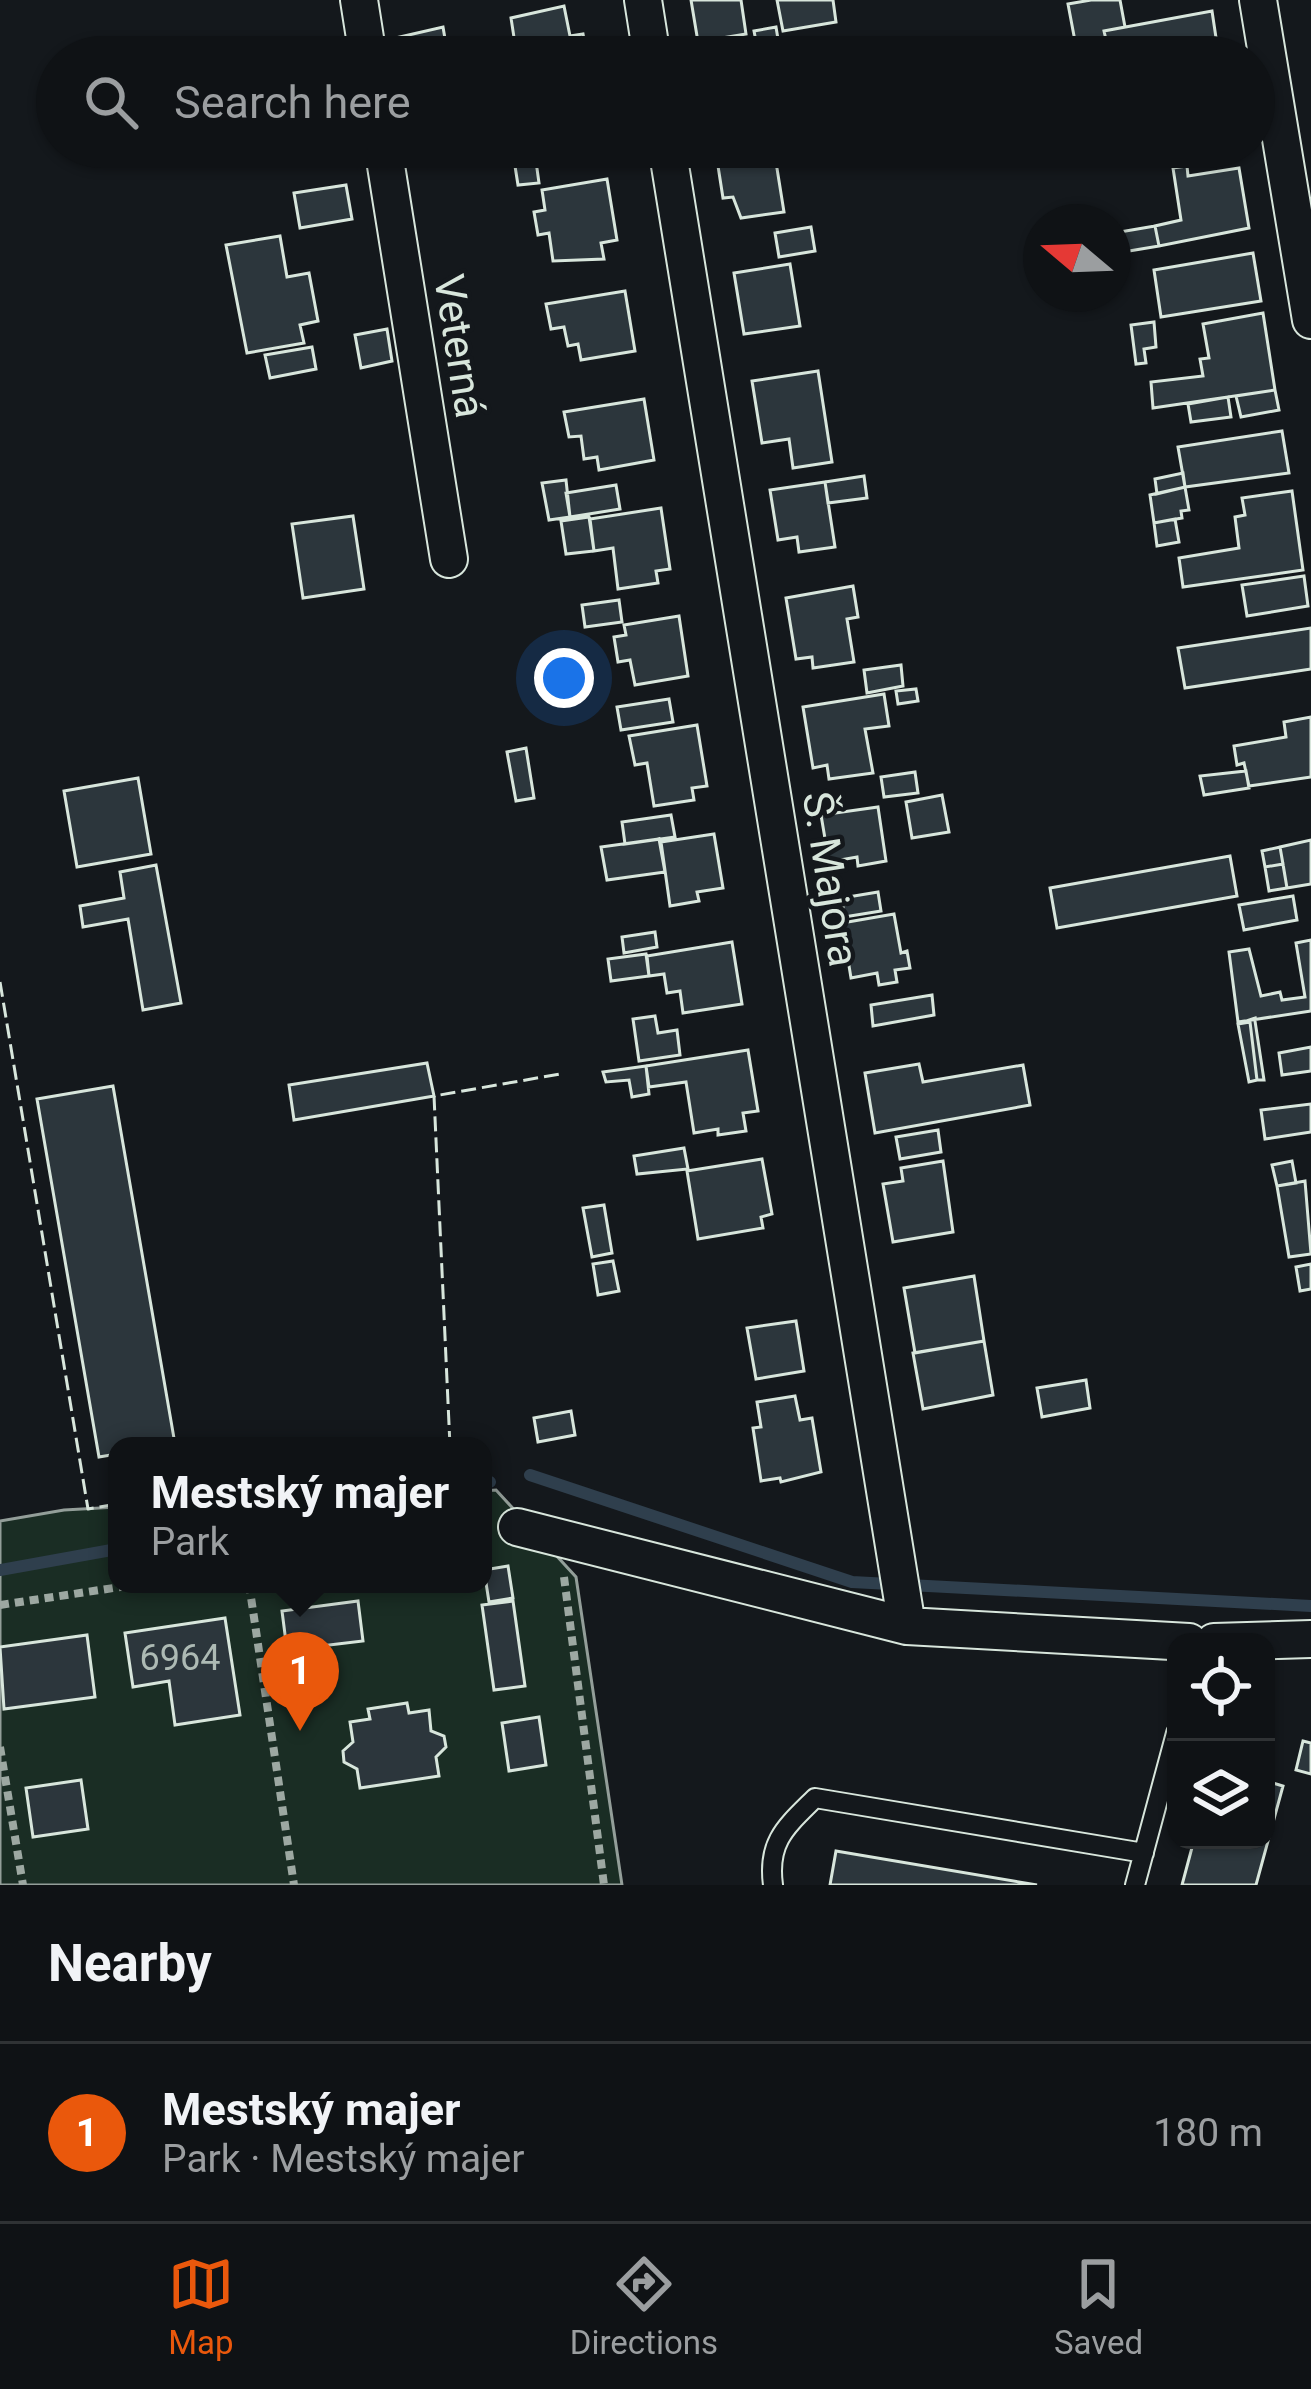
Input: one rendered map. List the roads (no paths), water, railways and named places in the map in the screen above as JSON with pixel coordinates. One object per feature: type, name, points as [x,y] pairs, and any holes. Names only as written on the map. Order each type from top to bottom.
[{"type":"street","points":[[359,0],[365,36]]},
{"type":"street","points":[[643,0],[649,36]]},
{"type":"street","points":[[1258,0],[1264,36]]},
{"type":"street","points":[[1275,103],[1311,320]]},
{"type":"street","name":"Veterná","points":[[386,168],[449,559]]},
{"type":"street","name":"Š. Majora","points":[[670,168],[907,1626]]},
{"type":"street","points":[[517,1527],[907,1626],[1167,1641]]},
{"type":"street","points":[[1275,1641],[1311,1640]]},
{"type":"lane","points":[[1135,1885],[1174,1741]]},
{"type":"lane","points":[[773,1885],[778,1835],[815,1798],[1144,1853]]},
{"type":"waterway","points":[[530,1475],[852,1582],[1311,1606]]},
{"type":"waterway","points":[[0,1570],[108,1551]]},
{"type":"place","name":"Mestský majer","points":[[300,1731]]}]
